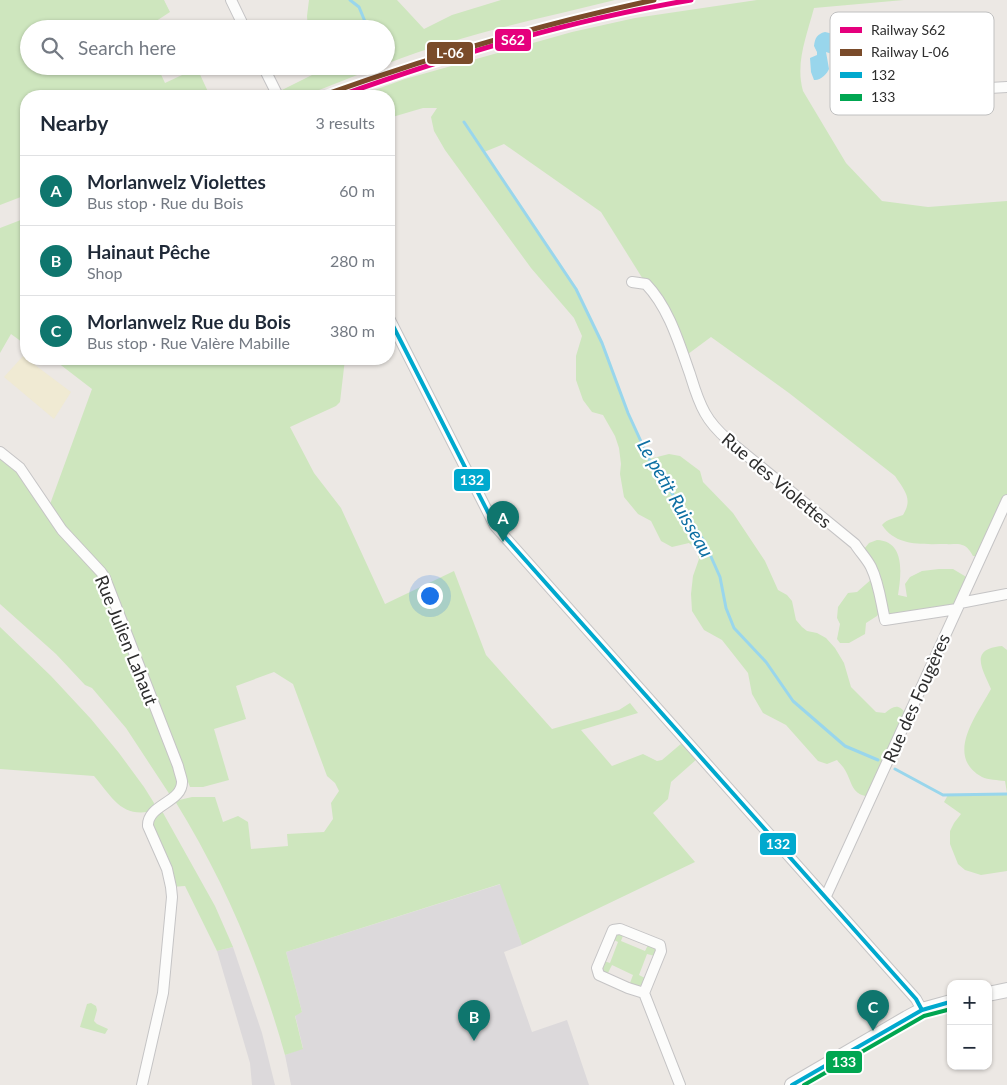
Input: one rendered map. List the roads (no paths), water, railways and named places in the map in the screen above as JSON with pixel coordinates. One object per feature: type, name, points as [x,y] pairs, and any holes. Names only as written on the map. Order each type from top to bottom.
[{"type":"street","points":[[231,0],[241,20]]},
{"type":"street","points":[[268,75],[275,90]]},
{"type":"street","points":[[994,88],[1007,87]]},
{"type":"street","name":"Rue des Violettes","points":[[632,282],[646,284],[658,296],[684,357],[704,412],[713,425],[728,440],[855,544],[871,567],[885,620],[958,606]]},
{"type":"street","points":[[395,330],[495,526],[826,896],[916,999],[922,1010]]},
{"type":"street","name":"Rue Julien Lahaut","points":[[0,452],[13,461],[26,475],[62,530],[105,578],[178,766],[182,781],[181,788],[173,798],[149,816],[148,826],[167,869],[172,896],[163,993],[142,1085]]},
{"type":"street","name":"Rue des Fougères","points":[[826,896],[1007,500]]},
{"type":"street","points":[[958,606],[1007,594]]},
{"type":"street","points":[[644,992],[628,988],[600,975],[597,968],[613,930],[620,929],[660,945],[661,951],[644,992],[680,1085]]},
{"type":"street","points":[[992,993],[1007,990]]},
{"type":"street","points":[[792,1085],[922,1010],[947,1003]]},
{"type":"water","points":[[825,32],[830,34],[830,53],[826,52],[829,69],[823,77],[814,80],[811,72],[810,58],[817,55],[814,46],[820,34]]},
{"type":"waterway","name":"Le petit Ruisseau","points":[[350,0],[359,7],[364,20]]},
{"type":"waterway","name":"Le petit Ruisseau","points":[[464,122],[576,289],[602,343],[628,413],[649,459],[704,541],[720,577],[726,608],[734,628],[766,662],[793,701],[845,746],[878,760]]},
{"type":"waterway","name":"Le petit Ruisseau","points":[[895,769],[943,795],[1007,794]]},
{"type":"rail line","name":"L-06","points":[[395,71],[486,42],[654,0]]},
{"type":"rail line","name":"S62","points":[[357,90],[469,53],[557,28],[691,0]]},
{"type":"rail line","name":"L-06","points":[[339,90],[382,75]]},
{"type":"place","name":"Morlanwelz Violettes","points":[[503,542]]},
{"type":"place","name":"Morlanwelz Rue du Bois","points":[[873,1031]]},
{"type":"place","name":"Hainaut Pêche","points":[[474,1041]]}]
